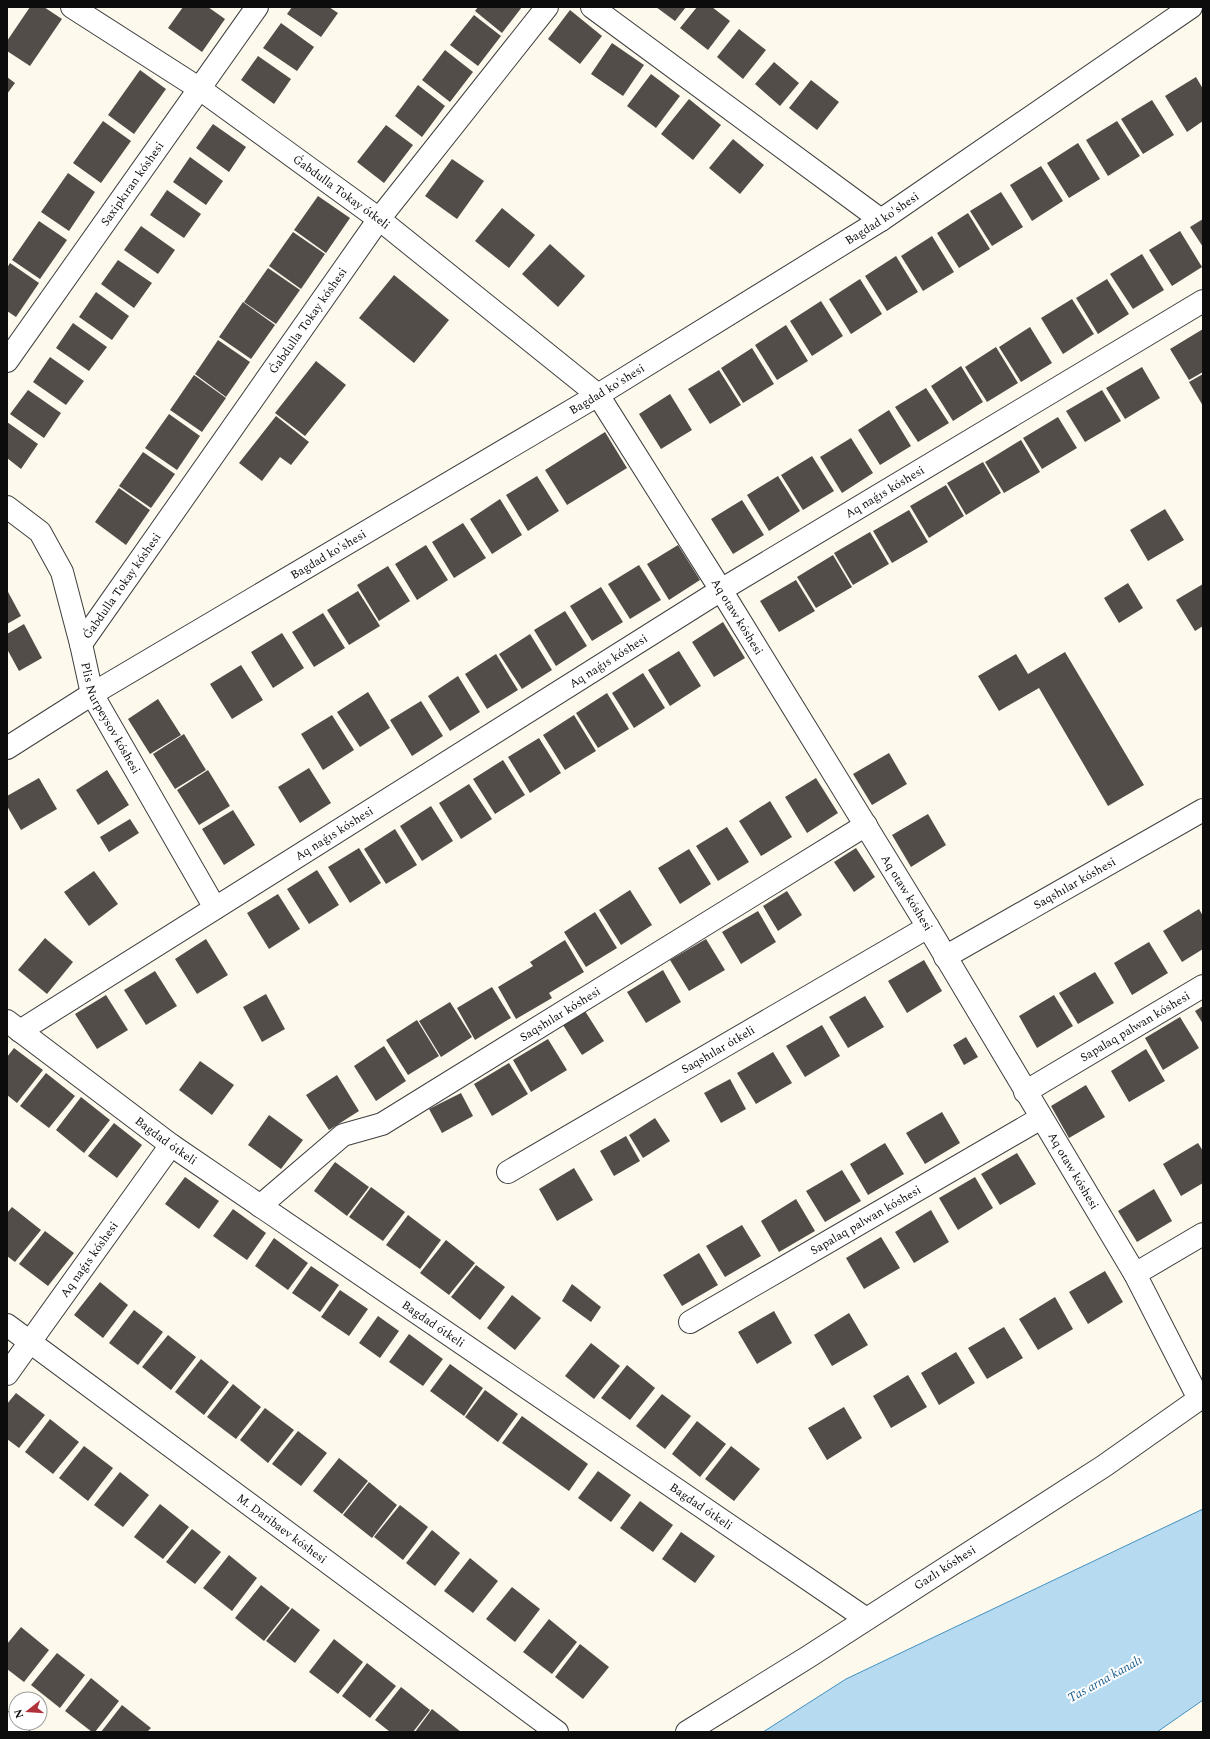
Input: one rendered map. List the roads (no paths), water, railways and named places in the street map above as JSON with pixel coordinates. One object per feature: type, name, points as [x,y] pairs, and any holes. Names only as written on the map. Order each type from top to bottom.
[{"type":"street","name":"Ǵabdulla Tokay ótkeli","points":[[72,7],[200,89],[379,219],[598,395]]},
{"type":"street","name":"Saxipkıran kóshesi","points":[[7,362],[257,7]]},
{"type":"street","name":"Ǵabdulla Tokay kóshesi","points":[[81,644],[379,219],[547,7]]},
{"type":"street","points":[[592,7],[881,220]]},
{"type":"street","name":"Bagdad ko'shesi","points":[[7,748],[92,694],[598,395],[881,220],[1191,7]]},
{"type":"street","name":"Aq naǵıs kóshesi","points":[[14,1026],[215,908],[721,590],[1203,300]]},
{"type":"street","name":"Aq otaw kóshesi","points":[[598,395],[721,590],[928,927],[1025,1092],[1135,1274],[1199,1399]]},
{"type":"street","name":"Plis Nurpeysov kóshesi","points":[[7,507],[40,532],[62,572],[81,644],[92,694],[215,908]]},
{"type":"street","name":"Saqshılar kóshesi","points":[[945,956],[1203,810]]},
{"type":"street","name":"Saqshılar kóshesi","points":[[260,1206],[342,1135],[382,1124],[866,825]]},
{"type":"street","name":"Saqshılar ótkeli","points":[[508,1172],[928,927]]},
{"type":"street","name":"Sapalaq palwan kóshesi","points":[[1025,1092],[1203,986]]},
{"type":"street","name":"Bagdad ótkeli","points":[[14,1026],[171,1144],[260,1206],[865,1618]]},
{"type":"street","name":"Sapalaq palwan kóshesi","points":[[690,1322],[1041,1118]]},
{"type":"street","name":"Aq naǵıs kóshesi","points":[[7,1374],[171,1144]]},
{"type":"street","points":[[1135,1274],[1203,1234]]},
{"type":"street","name":"M. Daribaev kóshesi","points":[[7,1325],[557,1732]]},
{"type":"street","name":"Gazlı kóshesi","points":[[687,1732],[808,1657],[865,1618],[1104,1466],[1199,1399]]},
{"type":"street","points":[[7,1723],[18,1732]]},
{"type":"water","name":"Tas arna kanalı","points":[[1203,1509],[1203,1700],[1157,1732],[763,1732],[846,1679]]}]
